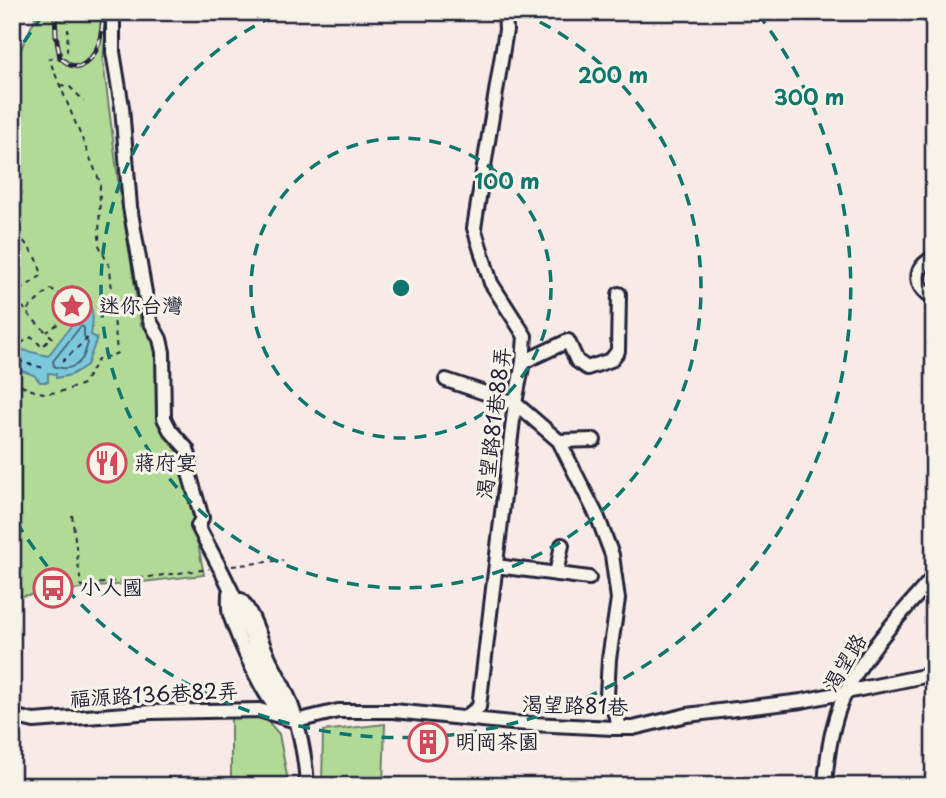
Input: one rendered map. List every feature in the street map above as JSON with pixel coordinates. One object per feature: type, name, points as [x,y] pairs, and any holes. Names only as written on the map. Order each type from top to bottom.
[{"type":"street","points":[[113,12],[113,52],[122,107],[130,207],[150,321],[160,339],[163,352],[164,418],[170,430],[187,449],[189,473],[202,518],[198,526],[229,584],[280,701],[296,721],[307,786]]},
{"type":"street","name":"渴望路81巷88弄","points":[[464,718],[479,707],[525,336],[491,283],[474,228],[506,30],[505,12]]},
{"type":"street","points":[[934,258],[922,265],[918,278],[923,290],[934,297]]},
{"type":"street","points":[[523,362],[568,341],[578,362],[587,368],[611,360],[618,351],[619,294]]},
{"type":"street","points":[[446,380],[515,403],[559,441],[598,518],[612,555],[618,599],[609,659],[607,695],[621,728]]},
{"type":"street","points":[[559,441],[594,440]]},
{"type":"street","points":[[556,574],[562,545]]},
{"type":"street","points":[[496,566],[589,578]]},
{"type":"street","name":"渴望路","points":[[825,786],[831,732],[846,692],[870,654],[934,576]]},
{"type":"street","name":"渴望路81巷","points":[[296,721],[338,711],[394,711],[512,723],[633,728],[687,715],[802,701],[934,674]]},
{"type":"street","name":"福源路136巷82弄","points":[[12,716],[34,721],[152,712],[259,710],[296,721]]},
{"type":"path","points":[[12,381],[43,394],[61,391],[83,384],[99,358],[117,353],[110,268],[99,245],[100,182],[49,59],[68,51],[68,29]]},
{"type":"path","points":[[59,85],[69,86],[84,101]]},
{"type":"path","points":[[12,225],[37,259],[42,275],[15,294]]},
{"type":"path","points":[[26,311],[50,289],[68,301],[71,307],[69,313],[47,332]]},
{"type":"path","points":[[12,290],[26,311],[52,337],[43,347],[32,337],[12,348]]},
{"type":"path","points":[[13,312],[20,303]]},
{"type":"path","points":[[62,362],[91,335]]},
{"type":"path","points":[[18,361],[44,368]]},
{"type":"path","points":[[72,515],[81,586],[283,560]]},
{"type":"green space","points":[[38,12],[109,12],[103,61],[119,187],[141,325],[159,340],[157,411],[181,456],[204,575],[12,597],[12,63],[15,62]]},
{"type":"green space","points":[[231,714],[263,716],[279,734],[289,786],[231,786]]},
{"type":"green space","points":[[385,724],[383,786],[322,786],[323,731]]},
{"type":"water","points":[[72,286],[90,307],[93,318],[91,335],[97,338],[87,365],[71,375],[56,378],[56,374],[48,373],[48,382],[40,382],[34,375],[16,369],[18,361],[12,358],[18,349],[48,356],[80,314],[65,295]]},
{"type":"railway","points":[[55,12],[60,58],[79,67],[96,51],[101,36],[103,12]]},
{"type":"place","name":"迷你台灣","points":[[72,306]]},
{"type":"place","name":"蔣府宴","points":[[107,463]]},
{"type":"place","name":"小人國","points":[[53,588]]},
{"type":"place","name":"明岡茶園","points":[[428,742]]}]
